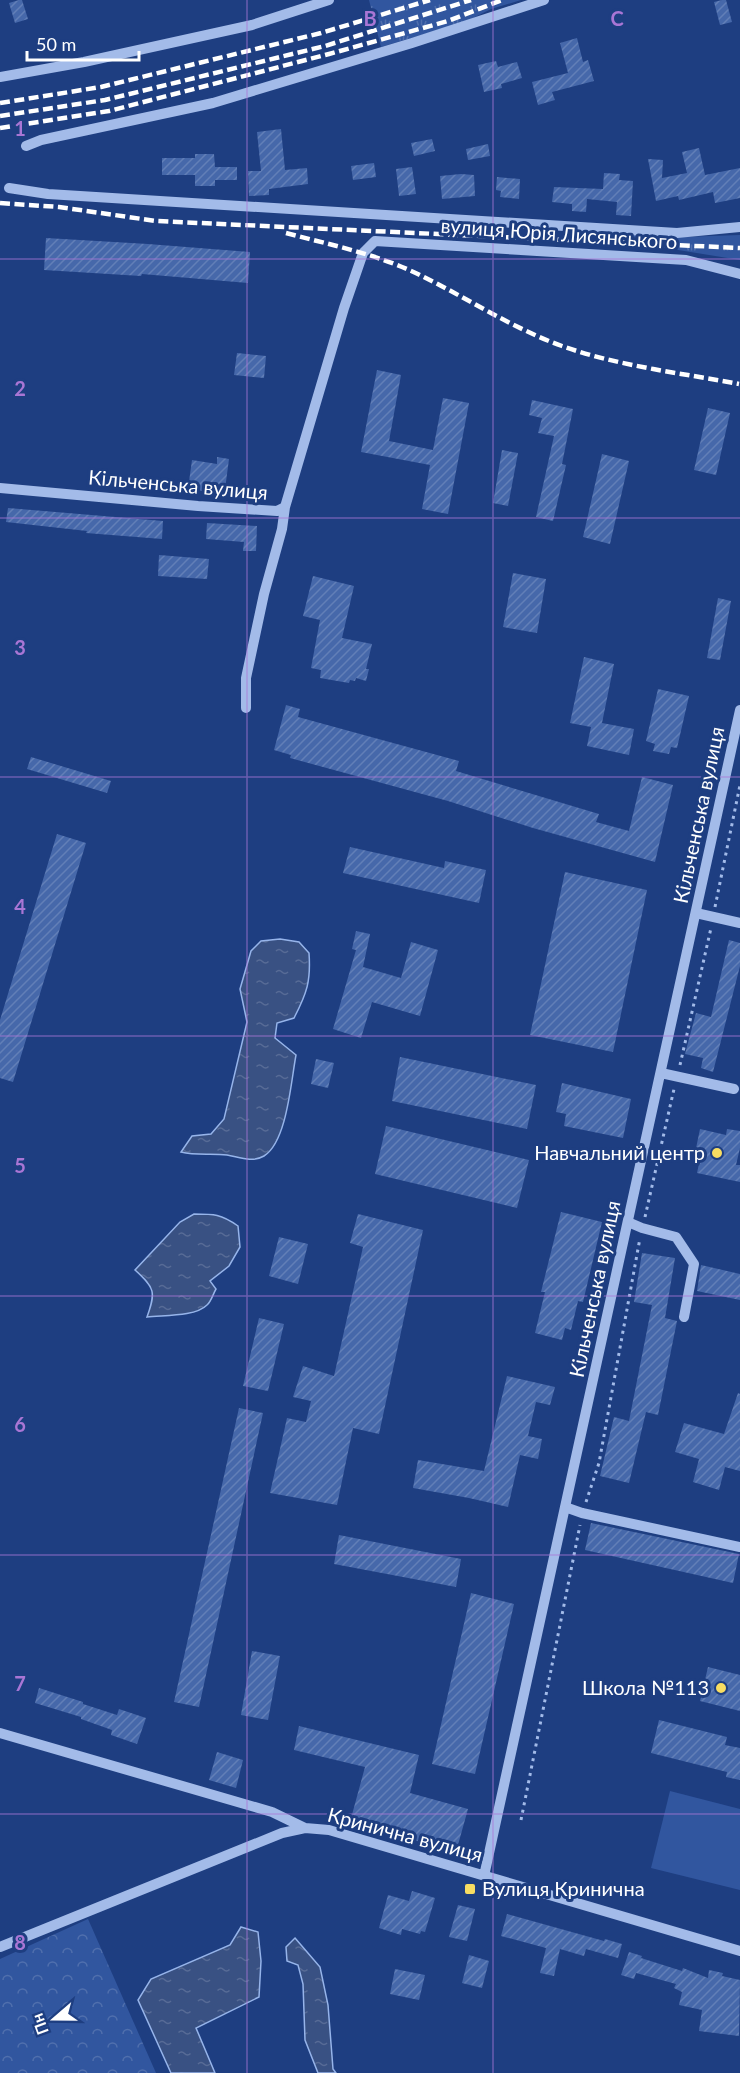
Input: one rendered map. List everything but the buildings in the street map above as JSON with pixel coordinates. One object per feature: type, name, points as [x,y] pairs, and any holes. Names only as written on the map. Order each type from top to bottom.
[{"type":"street","points":[[0,77],[84,62],[252,25],[329,0]]},
{"type":"street","points":[[26,146],[41,140],[213,103],[412,43],[544,0]]},
{"type":"street","points":[[9,188],[71,195],[677,233],[740,227]]},
{"type":"street","name":"вулиця Юрія Лисянського","points":[[375,241],[686,260],[740,274]]},
{"type":"street","name":"Кільченська вулиця","points":[[0,488],[198,506],[277,511],[285,507],[344,308],[363,253],[375,241]]},
{"type":"street","points":[[246,708],[246,678],[285,507]]},
{"type":"street","name":"Кільченська вулиця","points":[[484,1876],[737,736],[740,710]]},
{"type":"street","points":[[696,913],[740,923]]},
{"type":"street","points":[[661,1073],[734,1089]]},
{"type":"street","points":[[628,1222],[676,1237],[694,1264],[684,1317]]},
{"type":"street","points":[[565,1507],[582,1513],[740,1547]]},
{"type":"street","points":[[0,1733],[272,1812],[305,1828]]},
{"type":"street","name":"Кринична вулиця","points":[[0,1947],[282,1833],[305,1828],[329,1830],[740,1951]]},
{"type":"path","points":[[521,1820],[582,1513],[599,1463],[642,1228],[713,917],[740,785]]},
{"type":"green space","points":[[369,0],[521,0],[491,9],[465,22],[381,47]]},
{"type":"green space","points":[[617,233],[683,237],[740,235],[740,260],[666,248],[616,246]]},
{"type":"green space","points":[[670,1791],[740,1809],[740,1890],[651,1868]]},
{"type":"green space","points":[[88,1919],[156,2073],[0,2073],[0,1959]]},
{"type":"water","points":[[280,939],[299,942],[309,953],[309,979],[294,1018],[277,1023],[275,1038],[296,1055],[287,1110],[278,1138],[272,1149],[264,1156],[255,1159],[181,1152],[192,1136],[211,1134],[224,1119],[247,1022],[240,989],[251,951],[261,941]]},
{"type":"water","points":[[194,1214],[217,1216],[238,1226],[240,1247],[229,1266],[210,1281],[216,1289],[211,1300],[202,1309],[187,1314],[147,1317],[152,1302],[152,1291],[147,1281],[135,1270],[180,1222]]},
{"type":"water","points":[[241,1927],[258,1932],[261,1961],[259,1997],[196,2028],[215,2073],[171,2073],[138,2000],[151,1979],[230,1945]]},
{"type":"water","points":[[295,1938],[320,1967],[328,2005],[333,2069],[336,2073],[318,2073],[305,2040],[303,1984],[298,1965],[287,1961],[286,1947]]},
{"type":"railway","points":[[0,103],[101,87],[321,33],[430,0]]},
{"type":"railway","points":[[0,116],[105,100],[325,46],[471,0]]},
{"type":"railway","points":[[0,128],[109,111],[448,21],[502,0]]},
{"type":"railway","points":[[0,203],[59,207],[156,221],[740,248]]},
{"type":"railway","points":[[286,233],[387,261],[438,284],[525,331],[562,346],[627,364],[739,384]]},
{"type":"place","name":"Навчальний центр","points":[[717,1153]]},
{"type":"place","name":"Школа №113","points":[[721,1688]]},
{"type":"place","name":"Вулиця Кринична","points":[[470,1889]]}]
